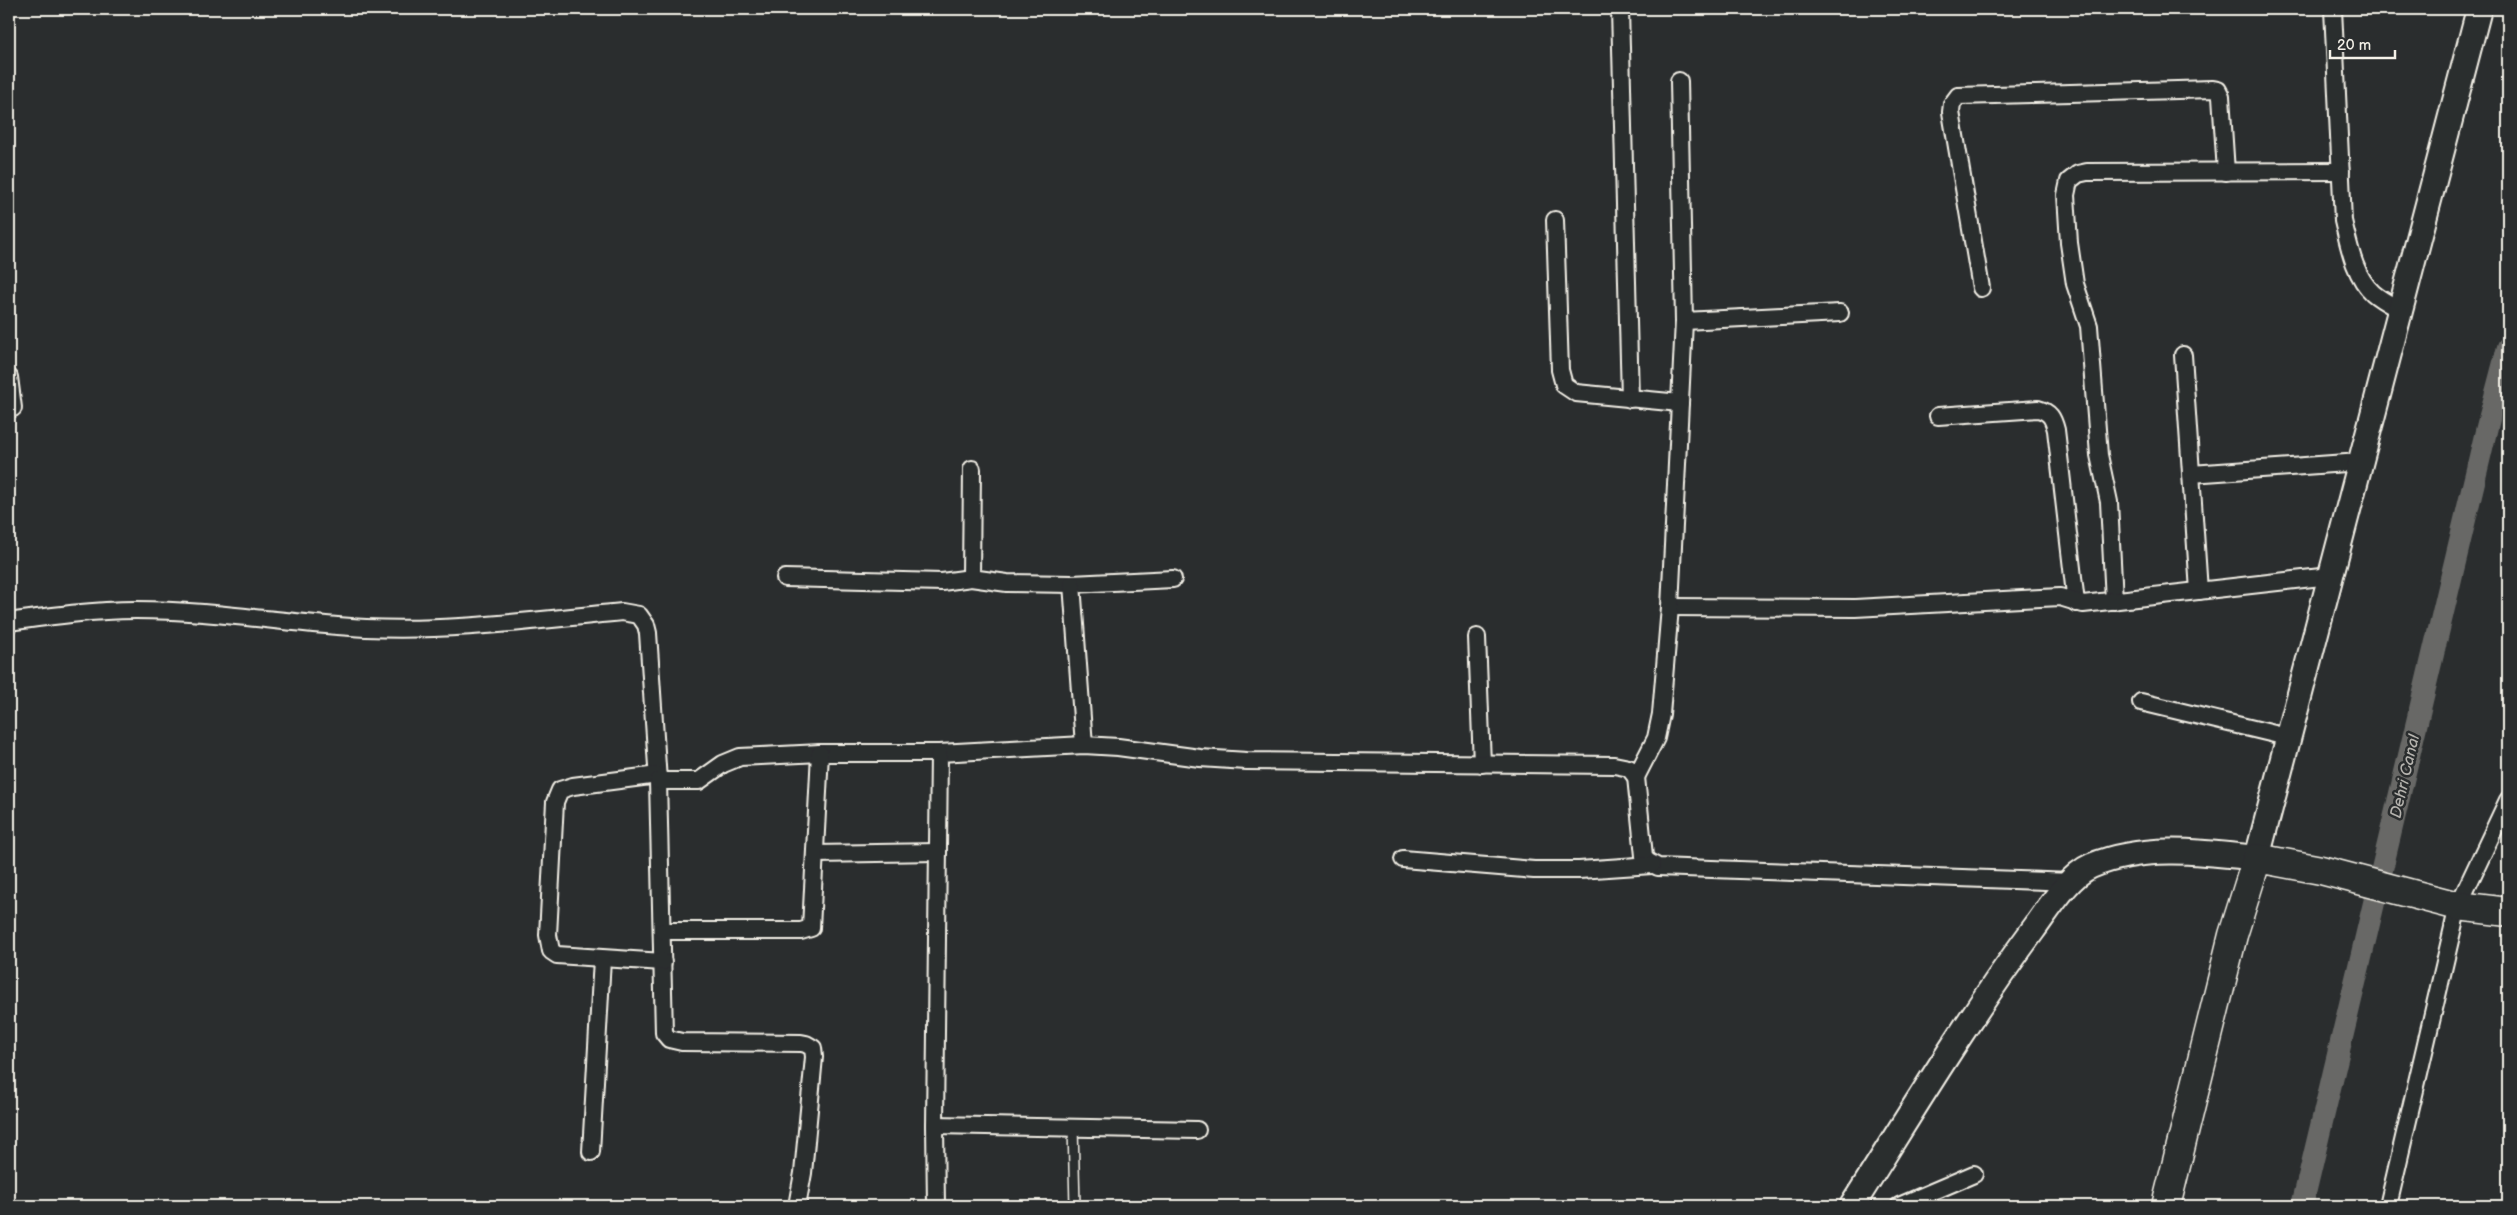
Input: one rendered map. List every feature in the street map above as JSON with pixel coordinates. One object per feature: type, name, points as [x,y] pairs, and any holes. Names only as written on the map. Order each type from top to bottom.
[{"type":"highway","points":[[2166,1206],[2196,1092],[2233,935],[2256,858],[2321,870],[2458,906],[2508,912]]},
{"type":"street","points":[[1620,9],[1630,399]]},
{"type":"street","points":[[2333,9],[2343,221],[2349,249],[2358,272],[2372,292],[2400,310]]},
{"type":"street","points":[[1852,1206],[2012,958],[2064,888],[2090,867],[2114,859],[2152,853],[2194,851],[2256,858],[2479,9]]},
{"type":"street","points":[[1652,865],[1647,861],[1642,848],[1636,777],[1656,738],[1661,714],[1670,607],[1684,321],[1678,81]]},
{"type":"street","points":[[1981,288],[1951,112],[1952,104],[1958,96],[2218,90],[2221,96],[2226,172]]},
{"type":"street","points":[[2114,601],[2109,502],[2098,456],[2089,326],[2072,266],[2067,186],[2072,177],[2087,172],[2340,171]]},
{"type":"street","points":[[1554,220],[1560,370],[1564,385],[1568,390],[1576,393],[1680,403]]},
{"type":"street","points":[[1684,321],[1840,313]]},
{"type":"street","points":[[2183,355],[2199,591]]},
{"type":"street","points":[[9,377],[13,408]]},
{"type":"street","points":[[1938,416],[2038,409],[2047,411],[2053,418],[2076,603]]},
{"type":"street","points":[[2191,474],[2360,462]]},
{"type":"street","points":[[972,469],[972,578]]},
{"type":"street","points":[[1670,607],[1855,608],[2054,597],[2064,598],[2076,603],[2114,601],[2330,576]]},
{"type":"street","points":[[785,578],[942,582],[972,578],[1007,583],[1072,584],[1173,579]]},
{"type":"street","points":[[1072,584],[1084,745]]},
{"type":"street","points":[[9,622],[83,612],[137,610],[365,628],[412,629],[632,613],[644,619],[648,633],[658,778],[663,931],[663,1029],[669,1039],[682,1042],[806,1044],[813,1048],[814,1057],[803,1173],[797,1206]]},
{"type":"street","points":[[1477,637],[1482,764]]},
{"type":"street","points":[[2141,702],[2287,738]]},
{"type":"street","points":[[663,962],[557,955],[551,951],[548,944],[555,802],[560,790],[565,787],[658,778],[698,781],[724,764],[740,757],[820,753],[939,753],[1084,745],[1118,747],[1200,758],[1247,761],[1614,765],[1629,768],[1636,777]]},
{"type":"street","points":[[663,931],[809,930],[812,925],[820,753]]},
{"type":"street","points":[[936,1206],[935,1125],[939,753]]},
{"type":"street","points":[[2388,1206],[2458,906],[2508,800]]},
{"type":"street","points":[[815,854],[938,852]]},
{"type":"street","points":[[1403,859],[1534,870],[1579,870],[1652,865],[1668,869],[2071,882]]},
{"type":"street","points":[[591,1152],[602,959]]},
{"type":"street","points":[[935,1125],[1197,1130]]},
{"type":"street","points":[[1899,1206],[1974,1174]]},
{"type":"lane","points":[[1073,1127],[1075,1206]]},
{"type":"waterway","name":"Dehri Canal","points":[[2302,1206],[2487,427],[2508,347]]}]
